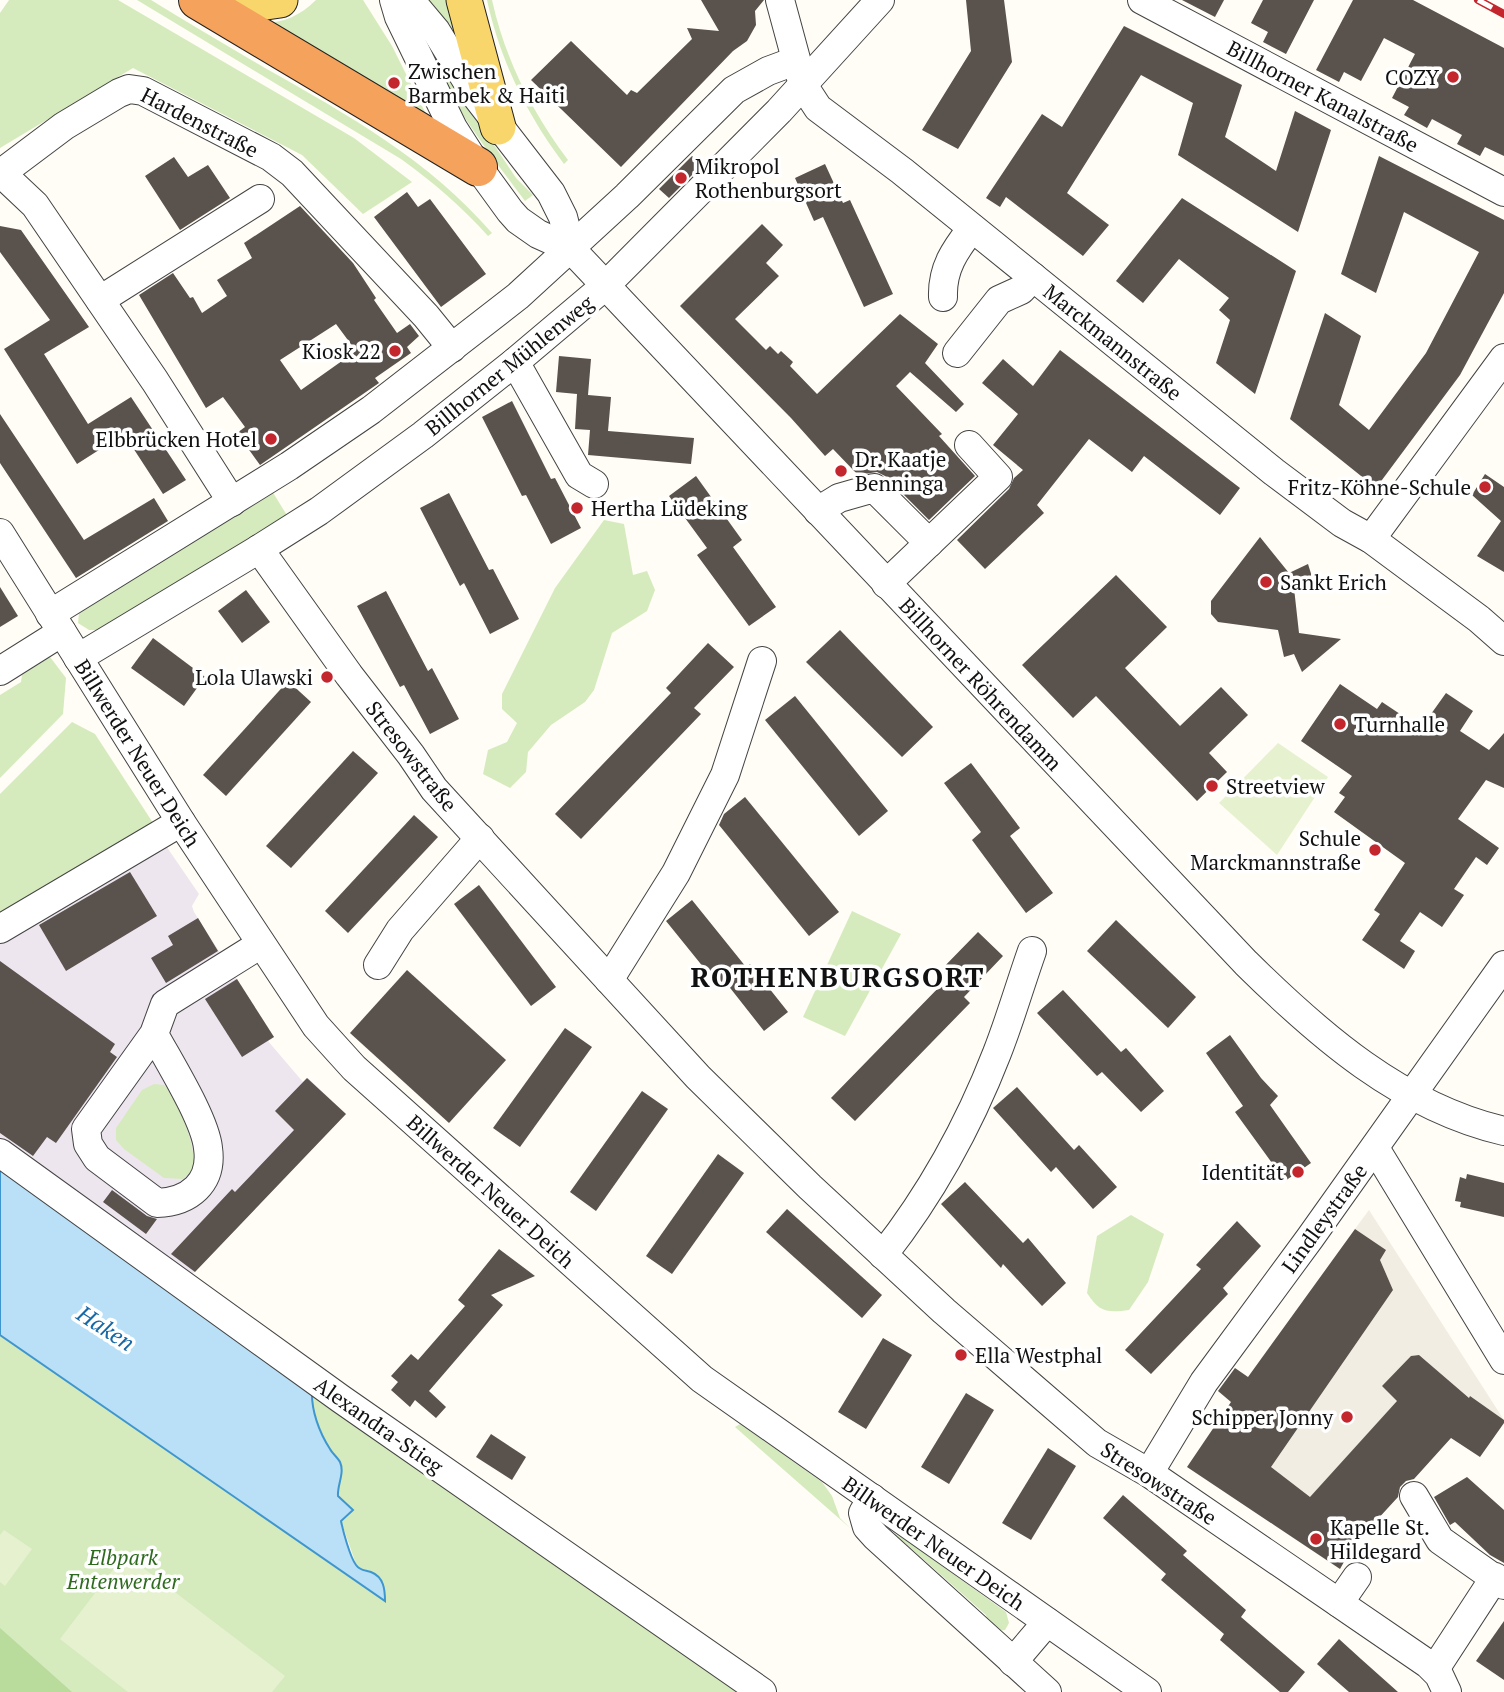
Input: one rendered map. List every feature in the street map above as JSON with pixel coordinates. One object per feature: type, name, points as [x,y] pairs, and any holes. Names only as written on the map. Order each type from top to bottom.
[{"type":"highway","points":[[198,0],[478,167]]},
{"type":"main road","points":[[239,0],[259,3],[280,0]]},
{"type":"main road","points":[[464,0],[498,127]]},
{"type":"street","name":"Billhorner Röhrendamm","points":[[394,0],[399,17],[453,128],[518,220],[538,234],[571,249],[1275,991],[1370,1070],[1411,1096],[1449,1114],[1504,1131]]},
{"type":"street","name":"Billhorner Röhrendamm","points":[[410,0],[436,31],[498,127],[551,192],[563,217],[571,249]]},
{"type":"street","name":"Marckmannstraße","points":[[780,0],[799,73],[818,108],[972,228],[1274,472],[1342,523],[1371,539],[1479,619],[1504,641]]},
{"type":"street","name":"Billhorner Mühlenweg","points":[[79,658],[259,549],[361,481],[515,362],[605,286],[799,73],[880,0]]},
{"type":"street","name":"Billhorner Kanalstraße","points":[[1154,3],[1503,188]]},
{"type":"street","name":"Billhorner Mühlenweg","points":[[0,671],[56,623],[362,417],[518,296],[571,249],[734,90],[768,71],[799,73]]},
{"type":"street","name":"Hardenstraße","points":[[232,502],[155,381],[35,205],[1,173],[64,126],[119,93],[129,89],[143,91],[271,157],[292,173],[452,348]]},
{"type":"street","points":[[100,300],[260,199]]},
{"type":"street","points":[[943,297],[942,283],[947,263],[972,228]]},
{"type":"street","points":[[957,353],[999,300],[1021,290],[1033,277]]},
{"type":"street","points":[[1371,539],[1504,358]]},
{"type":"street","points":[[515,362],[579,475],[594,484]]},
{"type":"street","points":[[886,584],[998,477],[969,445]]},
{"type":"street","points":[[818,511],[839,498],[874,488],[929,543]]},
{"type":"street","name":"Billwerder Neuer Deich","points":[[0,533],[181,822],[261,944],[316,1026],[354,1068],[702,1379],[1147,1692]]},
{"type":"street","name":"Stresowstraße","points":[[259,549],[434,789],[698,1077],[810,1187],[953,1319],[1097,1443],[1149,1473],[1339,1603],[1441,1681]]},
{"type":"street","points":[[609,980],[676,873],[725,775],[762,662]]},
{"type":"street","points":[[0,929],[181,822]]},
{"type":"street","points":[[378,965],[400,930],[480,838]]},
{"type":"street","points":[[154,1034],[200,1123],[208,1145],[209,1165],[201,1182],[192,1194],[175,1202],[157,1203],[97,1158],[88,1144],[86,1129],[154,1034],[165,1004],[261,944]]},
{"type":"street","points":[[883,1255],[909,1222],[941,1170],[977,1100],[997,1054],[1032,951]]},
{"type":"street","name":"Lindleystraße","points":[[1149,1473],[1204,1382],[1375,1148],[1504,965]]},
{"type":"street","points":[[1375,1148],[1504,1360]]},
{"type":"street","name":"Alexandra-Stieg","points":[[0,1153],[341,1399],[762,1692]]},
{"type":"street","points":[[1414,1496],[1440,1540],[1499,1581],[1441,1681]]},
{"type":"street","points":[[872,1499],[863,1513],[871,1532],[1047,1692]]},
{"type":"street","points":[[1339,1603],[1357,1577]]},
{"type":"street","points":[[1013,1662],[1047,1622]]},
{"type":"shaded area","points":[[162,840],[199,894],[192,906],[194,912],[274,1037],[268,1041],[303,1082],[308,1078],[346,1114],[187,1280],[0,1142],[0,936]]},
{"type":"shaded area","points":[[1369,1210],[1504,1420],[1470,1396],[1469,1398],[1419,1355],[1412,1356],[1382,1386],[1397,1401],[1307,1501],[1271,1467],[1393,1290],[1380,1260],[1385,1250],[1355,1229]]},
{"type":"green space","points":[[9,0],[118,0],[354,138],[412,182],[363,214],[302,155],[133,68],[0,148],[0,13]]},
{"type":"green space","points":[[137,0],[151,0],[327,103],[386,141],[442,183],[492,233],[488,236],[447,195],[401,159]]},
{"type":"green space","points":[[316,0],[363,0],[392,46],[431,124],[263,23],[292,17]]},
{"type":"green space","points":[[429,0],[448,0],[457,40],[454,40]]},
{"type":"green space","points":[[487,0],[492,0],[504,43],[521,84],[568,160],[564,164],[538,126],[516,86],[499,44]]},
{"type":"green space","points":[[421,35],[516,178],[533,195],[525,201],[453,99],[429,56]]},
{"type":"green space","points":[[272,491],[288,517],[98,630],[89,630],[78,623],[79,613],[85,603]]},
{"type":"green space","points":[[604,520],[624,524],[633,575],[647,571],[655,590],[647,611],[612,633],[594,690],[585,702],[551,725],[528,752],[526,772],[510,788],[483,774],[488,750],[507,742],[517,723],[502,709],[502,694],[555,588]]},
{"type":"green space","points":[[50,657],[66,678],[63,714],[0,778],[0,695],[21,682],[22,675]]},
{"type":"green space","points":[[72,722],[95,734],[157,829],[0,920],[0,794]]},
{"type":"green space","points":[[1278,743],[1328,777],[1277,855],[1219,803]]},
{"type":"green space","points":[[852,911],[901,934],[845,1036],[803,1017]]},
{"type":"green space","points":[[154,1084],[164,1085],[170,1092],[189,1137],[194,1169],[183,1179],[164,1178],[116,1140],[116,1128],[142,1090]]},
{"type":"green space","points":[[1131,1215],[1164,1234],[1148,1282],[1129,1310],[1104,1310],[1087,1293],[1097,1236]]},
{"type":"green space","name":"Elbpark Entenwerder","points":[[0,1335],[385,1601],[373,1572],[357,1567],[341,1521],[353,1510],[338,1496],[341,1466],[319,1428],[314,1413],[312,1390],[740,1692],[0,1692]]},
{"type":"green space","points":[[740,1424],[822,1482],[832,1496],[840,1518],[850,1528],[735,1427]]},
{"type":"green space","points":[[4,1530],[32,1549],[5,1586],[0,1582],[0,1535]]},
{"type":"green space","points":[[888,1530],[1006,1612],[1009,1623],[1005,1630],[997,1631],[989,1626],[986,1615],[905,1543],[895,1541]]},
{"type":"green space","points":[[125,1554],[285,1676],[272,1692],[128,1692],[60,1639]]},
{"type":"green space","points":[[0,1628],[72,1692],[0,1692]]},
{"type":"water","name":"Haken","points":[[0,1169],[312,1390],[314,1413],[319,1428],[341,1466],[338,1496],[353,1510],[341,1521],[349,1550],[358,1567],[375,1574],[381,1580],[385,1601],[0,1335]]},
{"type":"building","points":[[701,0],[764,0],[755,11],[756,25],[747,41],[733,51],[621,167],[531,80],[571,41],[627,95],[631,90],[637,93],[692,39],[687,28],[719,31]]},
{"type":"building","points":[[966,0],[1004,0],[1012,62],[958,149],[922,130],[971,51]]},
{"type":"building","points":[[1182,0],[1224,0],[1215,17]]},
{"type":"building","points":[[1263,0],[1314,0],[1286,54],[1263,42],[1268,32],[1251,23]]},
{"type":"building","name":"COZY","points":[[1353,0],[1413,0],[1504,48],[1504,156],[1485,147],[1480,156],[1457,144],[1462,135],[1432,119],[1427,128],[1404,115],[1409,107],[1392,98],[1415,54],[1384,38],[1361,81],[1344,72],[1339,82],[1316,70]]},
{"type":"building","points":[[1124,26],[1242,85],[1225,137],[1276,171],[1295,111],[1331,130],[1298,232],[1178,155],[1193,103],[1141,75],[1067,193],[1109,225],[1083,256],[1006,197],[1000,207],[986,198],[1042,114],[1062,127]]},
{"type":"building","name":"Mikropol Rothenburgsort","points":[[692,156],[702,165],[669,198],[659,189]]},
{"type":"building","points":[[1379,156],[1504,220],[1504,293],[1460,375],[1376,488],[1290,419],[1325,313],[1361,336],[1339,405],[1369,430],[1426,353],[1479,252],[1404,212],[1376,293],[1341,274]]},
{"type":"building","points":[[174,157],[188,177],[208,165],[230,198],[180,230],[145,176]]},
{"type":"building","points":[[825,164],[843,203],[850,200],[893,294],[864,307],[823,217],[814,221],[795,178]]},
{"type":"building","points":[[407,192],[418,207],[430,199],[486,274],[441,307],[374,217]]},
{"type":"building","points":[[1182,198],[1296,271],[1255,394],[1216,363],[1230,320],[1219,310],[1229,298],[1179,259],[1143,303],[1116,281]]},
{"type":"building","points":[[300,206],[353,263],[397,333],[410,324],[419,336],[407,347],[411,353],[375,378],[379,383],[260,465],[237,433],[245,427],[223,397],[206,408],[139,295],[173,273],[190,298],[193,297],[202,313],[227,296],[217,280],[252,258],[244,243]],"holes":[[[336,324],[356,351],[301,390],[280,360]]]},
{"type":"building","points":[[762,224],[783,245],[766,263],[779,276],[735,319],[766,350],[770,346],[778,354],[781,351],[793,362],[790,366],[817,394],[900,314],[938,344],[925,363],[964,404],[956,412],[910,372],[896,386],[942,434],[939,436],[975,476],[929,520],[885,476],[877,472],[858,475],[833,449],[825,456],[680,306]]},
{"type":"building","points":[[0,226],[21,230],[89,327],[44,354],[88,424],[131,397],[186,480],[163,494],[124,434],[77,464],[4,349],[50,320],[0,252]]},
{"type":"building","points":[[1060,350],[1240,488],[1220,515],[1144,456],[1132,472],[1089,439],[1037,505],[1044,513],[985,569],[957,540],[1009,489],[1014,478],[1023,470],[993,445],[1018,414],[982,383],[1003,359],[1033,386]]},
{"type":"building","points":[[559,356],[591,359],[588,395],[611,397],[608,431],[694,438],[691,464],[588,455],[590,430],[575,429],[577,394],[556,392]]},
{"type":"building","points":[[512,401],[551,479],[555,478],[581,528],[551,544],[526,495],[522,496],[482,417]]},
{"type":"building","points":[[0,414],[84,540],[154,498],[168,521],[76,578],[0,463]]},
{"type":"building","points":[[1485,474],[1504,487],[1504,572],[1477,556],[1501,521],[1472,495]]},
{"type":"building","points":[[696,476],[742,540],[733,547],[776,607],[749,626],[697,555],[707,548],[669,496]]},
{"type":"building","points":[[449,493],[489,570],[493,569],[519,619],[490,634],[464,583],[460,586],[420,508]]},
{"type":"building","name":"Sankt Erich","points":[[1260,537],[1289,573],[1308,564],[1313,580],[1294,588],[1299,633],[1341,639],[1302,672],[1294,654],[1284,657],[1278,630],[1218,622],[1211,614],[1211,601]]},
{"type":"building","points":[[1116,575],[1167,627],[1125,668],[1180,726],[1221,687],[1248,715],[1209,753],[1227,772],[1197,801],[1096,696],[1073,718],[1022,665]]},
{"type":"building","points":[[0,587],[18,616],[0,627]]},
{"type":"building","points":[[246,590],[270,622],[242,643],[218,611]]},
{"type":"building","points":[[386,591],[428,671],[432,668],[459,719],[430,734],[404,685],[400,687],[357,606]]},
{"type":"building","points":[[840,630],[933,727],[902,757],[806,662]]},
{"type":"building","points":[[153,638],[205,677],[184,706],[131,668]]},
{"type":"building","points":[[708,643],[734,667],[694,708],[701,714],[581,839],[555,814],[671,693],[666,688]]},
{"type":"building","points":[[288,681],[311,702],[226,796],[203,775]]},
{"type":"building","points":[[1340,684],[1377,709],[1382,702],[1421,728],[1446,693],[1473,711],[1460,731],[1489,750],[1504,733],[1504,788],[1486,780],[1458,819],[1499,848],[1487,865],[1476,857],[1454,889],[1464,895],[1442,927],[1420,912],[1400,941],[1415,951],[1404,969],[1362,940],[1380,914],[1374,910],[1405,863],[1334,812],[1345,797],[1339,793],[1352,776],[1301,741]]},
{"type":"building","points":[[795,696],[888,811],[859,836],[765,720]]},
{"type":"building","points":[[353,751],[378,773],[291,868],[266,846]]},
{"type":"building","points":[[971,763],[1020,828],[1010,836],[1053,893],[1026,913],[972,840],[981,832],[944,783]]},
{"type":"building","points":[[745,797],[839,912],[809,936],[719,825],[724,814]]},
{"type":"building","points":[[414,815],[438,837],[348,933],[325,911]]},
{"type":"building","points":[[130,872],[157,916],[66,971],[39,925]]},
{"type":"building","points":[[479,885],[556,987],[531,1006],[454,904]]},
{"type":"building","points":[[692,900],[746,967],[750,964],[788,1012],[764,1031],[727,984],[721,989],[666,921]]},
{"type":"building","points":[[198,918],[218,951],[166,983],[151,958],[173,945],[168,936]]},
{"type":"building","points":[[1116,920],[1196,997],[1168,1028],[1087,951]]},
{"type":"building","points":[[978,932],[1003,956],[964,997],[970,1003],[855,1121],[831,1098],[945,981],[937,974]]},
{"type":"building","points":[[0,961],[115,1044],[110,1052],[117,1057],[56,1143],[47,1137],[33,1156],[0,1133]]},
{"type":"building","points":[[407,970],[506,1060],[449,1123],[350,1033]]},
{"type":"building","points":[[237,979],[274,1037],[242,1057],[205,999]]},
{"type":"building","points":[[1063,990],[1121,1052],[1126,1048],[1164,1091],[1141,1112],[1102,1072],[1097,1076],[1037,1013]]},
{"type":"building","points":[[565,1028],[592,1047],[520,1147],[493,1128]]},
{"type":"building","points":[[1230,1035],[1261,1078],[1278,1096],[1270,1105],[1311,1163],[1285,1181],[1235,1112],[1243,1106],[1206,1053]]},
{"type":"building","points":[[307,1078],[346,1114],[195,1272],[171,1254],[232,1189],[235,1192],[294,1130],[275,1111]]},
{"type":"building","points":[[1017,1087],[1074,1150],[1079,1145],[1117,1187],[1093,1209],[1056,1167],[1051,1172],[993,1108]]},
{"type":"building","points":[[642,1091],[668,1109],[596,1211],[570,1192]]},
{"type":"building","points":[[718,1154],[744,1173],[672,1274],[646,1256]]},
{"type":"building","points":[[1467,1174],[1504,1183],[1504,1217],[1460,1207],[1461,1202],[1455,1201],[1460,1177],[1466,1179]]},
{"type":"building","points":[[965,1182],[1023,1243],[1028,1238],[1066,1283],[1042,1306],[1003,1264],[1001,1268],[941,1204]]},
{"type":"building","points":[[112,1190],[147,1216],[157,1219],[146,1234],[103,1202]]},
{"type":"building","points":[[787,1209],[882,1295],[862,1318],[766,1232]]},
{"type":"building","points":[[1237,1221],[1261,1246],[1223,1288],[1228,1294],[1151,1374],[1125,1350],[1201,1269],[1196,1265]]},
{"type":"building","points":[[1355,1229],[1386,1250],[1380,1260],[1393,1290],[1271,1467],[1310,1497],[1397,1401],[1382,1386],[1411,1356],[1419,1355],[1469,1398],[1470,1396],[1504,1420],[1504,1423],[1480,1457],[1451,1438],[1414,1479],[1406,1481],[1400,1487],[1398,1497],[1353,1546],[1340,1569],[1187,1467],[1231,1402],[1218,1391],[1235,1368],[1248,1377]]},
{"type":"building","points":[[499,1249],[535,1276],[491,1295],[503,1305],[429,1391],[446,1407],[436,1418],[415,1400],[410,1407],[391,1390],[398,1382],[391,1376],[411,1354],[418,1360],[465,1306],[458,1300]]},
{"type":"building","points":[[883,1338],[912,1355],[866,1429],[838,1412]]},
{"type":"building","points":[[966,1393],[994,1410],[949,1484],[921,1467]]},
{"type":"building","points":[[491,1434],[526,1457],[512,1480],[476,1457]]},
{"type":"building","points":[[1048,1448],[1076,1466],[1031,1540],[1002,1523]]},
{"type":"building","points":[[1467,1477],[1504,1510],[1504,1563],[1490,1555],[1455,1522],[1450,1525],[1434,1497]]},
{"type":"building","points":[[1123,1495],[1187,1551],[1183,1555],[1246,1610],[1241,1617],[1305,1672],[1288,1692],[1280,1692],[1220,1640],[1224,1634],[1161,1580],[1166,1574],[1103,1518]]},
{"type":"building","points":[[1504,1621],[1504,1680],[1476,1661]]},
{"type":"building","points":[[1339,1639],[1398,1692],[1349,1692],[1317,1664]]},
{"type":"railway","points":[[1478,0],[1504,14]]},
{"type":"place","name":"COZY","points":[[1453,77]]},
{"type":"place","name":"Zwischen Barmbek & Haiti","points":[[394,83]]},
{"type":"place","name":"Mikropol Rothenburgsort","points":[[681,178]]},
{"type":"place","name":"Kiosk 22","points":[[395,351]]},
{"type":"place","name":"Elbbrücken Hotel","points":[[271,439]]},
{"type":"place","name":"Dr. Kaatje Benninga","points":[[841,471]]},
{"type":"place","name":"Fritz-Köhne-Schule","points":[[1485,487]]},
{"type":"place","name":"Hertha Lüdeking","points":[[577,508]]},
{"type":"place","name":"Sankt Erich","points":[[1266,582]]},
{"type":"place","name":"Lola Ulawski","points":[[327,677]]},
{"type":"place","name":"Turnhalle","points":[[1340,724]]},
{"type":"place","name":"Streetview","points":[[1212,786]]},
{"type":"place","name":"Schule Marckmannstraße","points":[[1375,850]]},
{"type":"place","name":"Identität","points":[[1298,1172]]},
{"type":"place","name":"Ella Westphal","points":[[961,1355]]},
{"type":"place","name":"Schipper Jonny","points":[[1347,1417]]},
{"type":"place","name":"Kapelle St. Hildegard","points":[[1316,1539]]},
{"type":"district","name":"ROTHENBURGSORT","points":[[838,976]]}]
